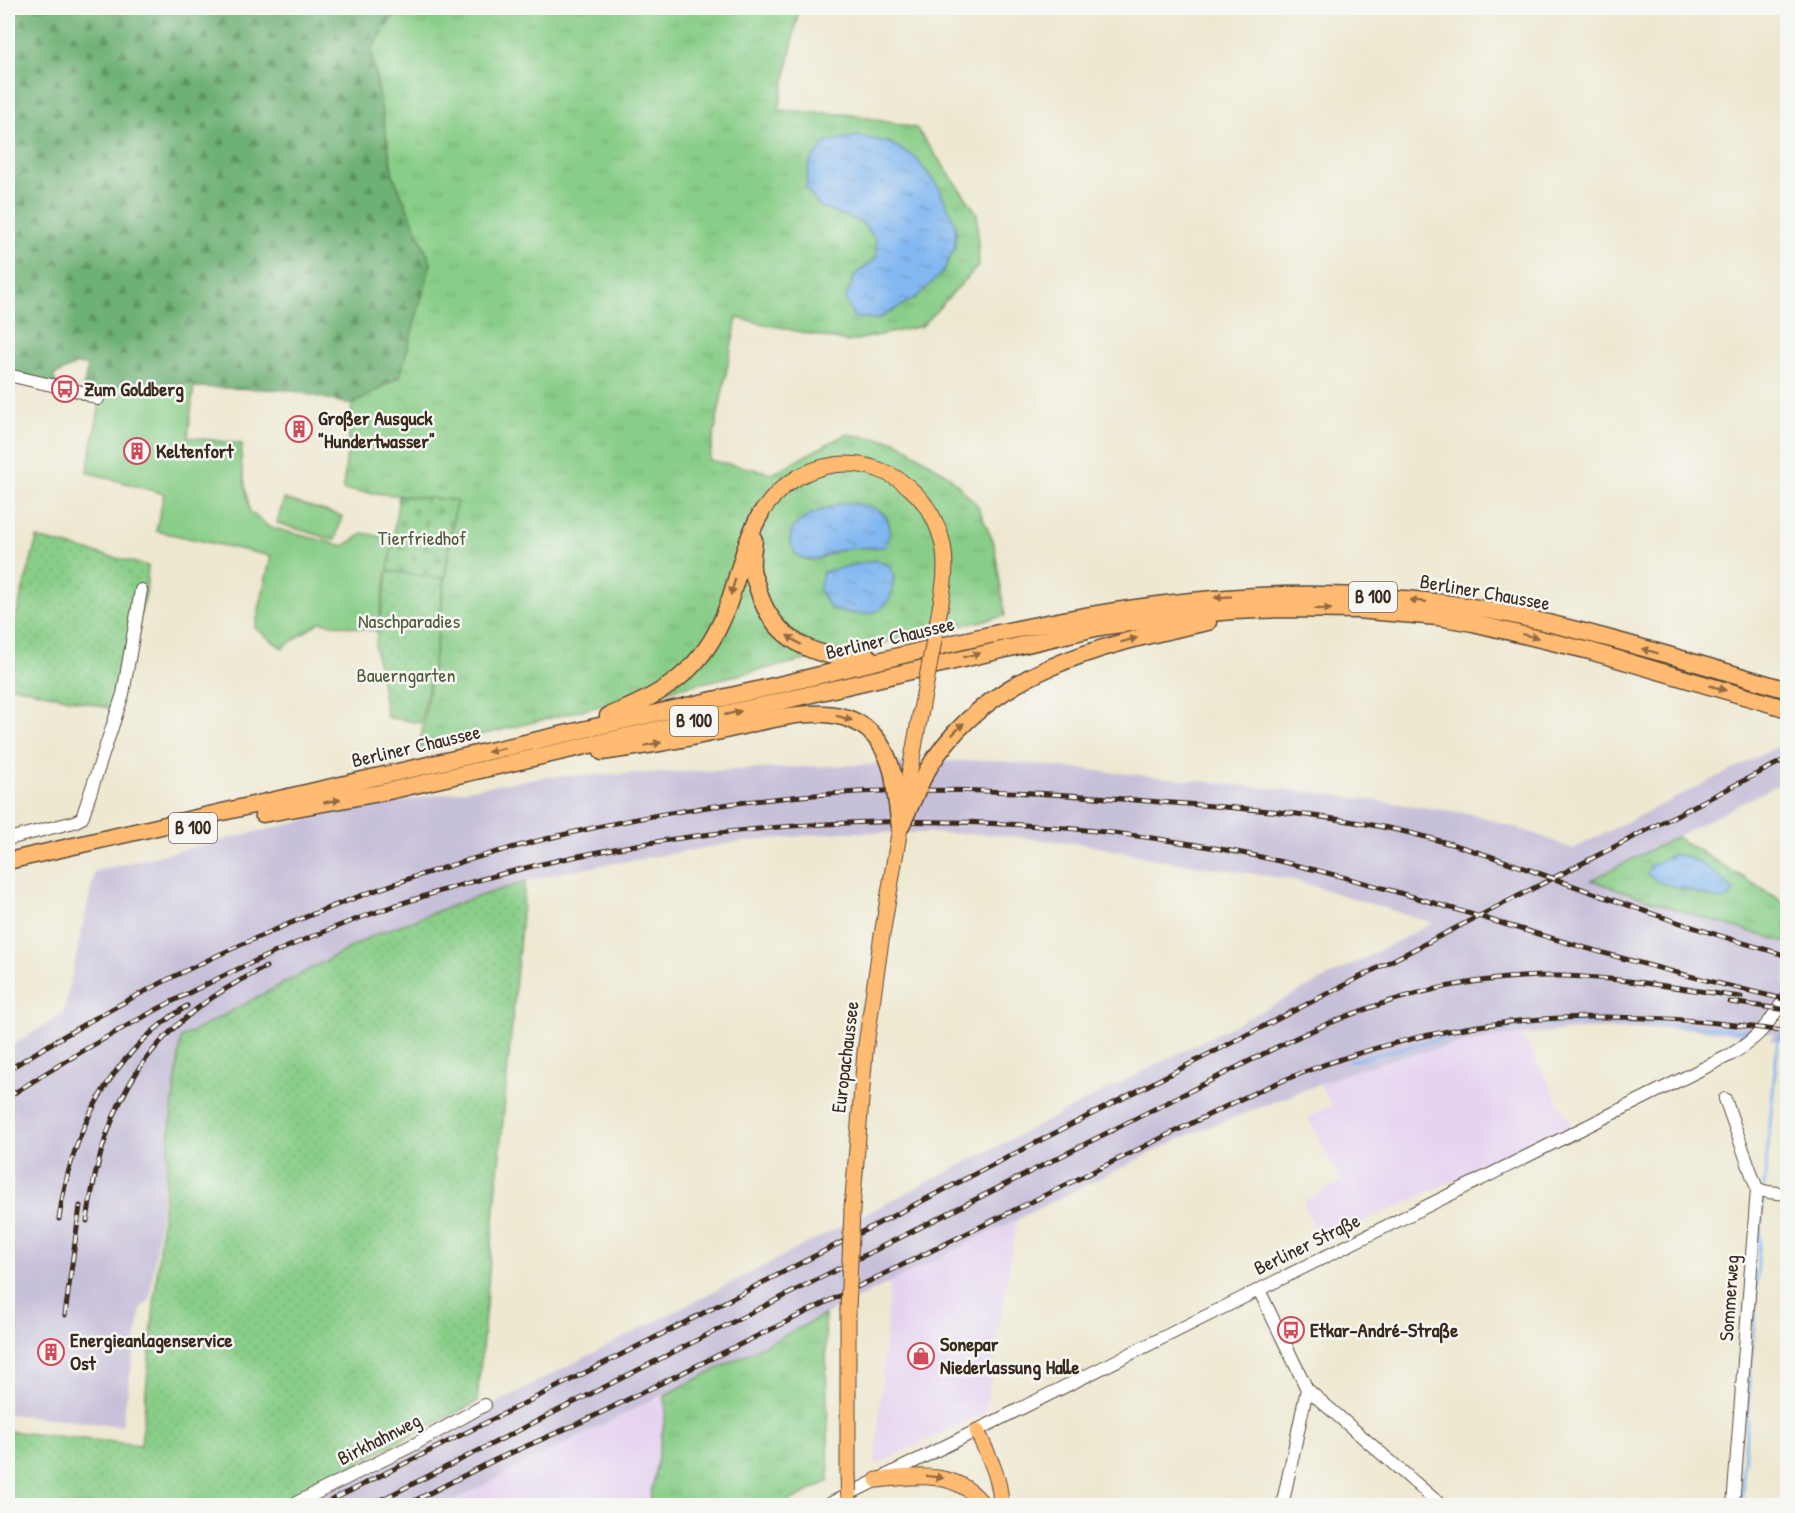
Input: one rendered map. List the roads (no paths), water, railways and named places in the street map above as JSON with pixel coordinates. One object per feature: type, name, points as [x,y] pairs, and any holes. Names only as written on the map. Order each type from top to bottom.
[{"type":"highway","points":[[761,513],[754,540],[752,568],[760,599],[775,624],[794,641],[813,651],[838,657],[859,658],[912,654]]},
{"type":"highway","points":[[553,737],[653,698],[683,677],[706,649],[725,614],[750,533],[761,513]]},
{"type":"highway","name":"Berliner Chaussee","points":[[8,861],[912,654],[1058,622],[1186,600],[1282,595],[1356,596],[1438,603],[1512,615],[1594,635],[1788,690]]},
{"type":"highway","points":[[900,828],[909,775],[934,757],[952,735],[984,704],[1047,668],[1097,649],[1153,634],[1265,610]]},
{"type":"highway","name":"Berliner Chaussee","points":[[8,870],[220,822],[380,793],[1100,627],[1187,615],[1265,610],[1365,610],[1438,617],[1590,651],[1788,709]]},
{"type":"highway","points":[[533,758],[634,748],[814,712],[838,715],[857,722],[875,736],[888,755],[909,775]]},
{"type":"highway","points":[[900,828],[909,775]]},
{"type":"main road","points":[[761,513],[773,497],[789,483],[810,471],[834,464],[857,464],[882,470],[903,482],[920,496],[932,513],[942,538],[944,587],[909,775]]},
{"type":"main road","name":"Europachaussee","points":[[849,1506],[848,1311],[852,1209],[865,1052],[900,828]]},
{"type":"main road","points":[[977,1431],[994,1468],[1002,1506]]},
{"type":"main road","points":[[877,1480],[917,1476],[941,1477],[967,1488],[984,1506]]},
{"type":"street","points":[[8,375],[82,392],[98,399]]},
{"type":"street","points":[[8,839],[78,821],[85,812],[123,694],[141,590]]},
{"type":"street","name":"Berliner Straße","points":[[825,1506],[1730,1055],[1754,1040],[1788,994]]},
{"type":"street","name":"Sommerweg","points":[[1725,1099],[1762,1191],[1733,1506]]},
{"type":"street","points":[[1762,1191],[1788,1194]]},
{"type":"street","points":[[1259,1290],[1306,1389],[1442,1506]]},
{"type":"street","points":[[1282,1506],[1306,1389]]},
{"type":"street","name":"Birkhahnweg","points":[[290,1506],[415,1444],[485,1405]]},
{"type":"water","points":[[857,136],[888,142],[915,157],[939,188],[956,226],[955,247],[943,272],[917,297],[878,319],[854,318],[845,299],[855,275],[876,258],[876,239],[861,222],[820,207],[806,188],[809,163],[827,142]]},
{"type":"water","points":[[841,503],[872,508],[880,511],[886,517],[889,535],[885,547],[845,549],[809,560],[795,554],[790,541],[792,528],[809,515]]},
{"type":"water","points":[[876,560],[890,566],[894,576],[890,598],[884,606],[878,611],[863,614],[831,609],[819,590],[823,572]]},
{"type":"water","points":[[1673,854],[1698,862],[1734,891],[1729,898],[1721,900],[1659,882],[1647,874],[1650,866]]},
{"type":"waterway","points":[[1348,1062],[1449,1037],[1534,1025],[1606,1022],[1677,1024],[1747,1031]]},
{"type":"waterway","points":[[1779,1036],[1788,1037]]},
{"type":"waterway","points":[[1764,1187],[1778,1039]]},
{"type":"waterway","points":[[1741,1506],[1763,1193]]},
{"type":"railway","points":[[320,1506],[670,1330],[1788,758]]},
{"type":"railway","points":[[8,1070],[105,1012],[206,961],[309,916],[415,877],[524,845],[634,820],[745,802],[858,792],[931,790],[1039,793],[1238,808],[1358,822],[1445,842],[1654,914],[1788,956]]},
{"type":"railway","points":[[8,1097],[137,1020],[226,974],[365,916],[472,882],[580,856],[690,837],[801,825],[913,821],[1025,825],[1136,836],[1247,854],[1383,888],[1652,966],[1788,1000]]},
{"type":"railway","points":[[87,1221],[95,1176],[106,1136],[121,1100],[140,1068],[163,1039],[192,1012],[226,989],[266,967]]},
{"type":"railway","points":[[369,1506],[1277,1047],[1347,1016],[1453,985],[1527,977],[1565,976],[1609,979],[1741,997]]},
{"type":"railway","points":[[1730,1002],[1788,1010]]},
{"type":"railway","points":[[59,1219],[73,1155],[99,1097],[116,1071],[137,1047],[160,1025],[187,1006]]},
{"type":"railway","points":[[404,1506],[497,1459],[588,1419],[1241,1099],[1309,1070],[1376,1048],[1442,1032],[1509,1022],[1576,1017],[1645,1018],[1715,1023],[1788,1032]]},
{"type":"railway","points":[[65,1315],[80,1206]]},
{"type":"place","name":"Zum Goldberg","points":[[65,389]]},
{"type":"place","name":"Großer Ausguck \"Hundertwasser\"","points":[[299,429]]},
{"type":"place","name":"Keltenfort","points":[[137,451]]},
{"type":"place","name":"Etkar-André-Straße","points":[[1291,1330]]},
{"type":"place","name":"Energieanlagenservice Ost","points":[[51,1352]]},
{"type":"place","name":"Sonepar Niederlassung Halle","points":[[921,1356]]},
{"type":"park label","name":"Tierfriedhof","points":[[422,538]]},
{"type":"park label","name":"Naschparadies","points":[[409,621]]},
{"type":"park label","name":"Bauerngarten","points":[[406,675]]}]
